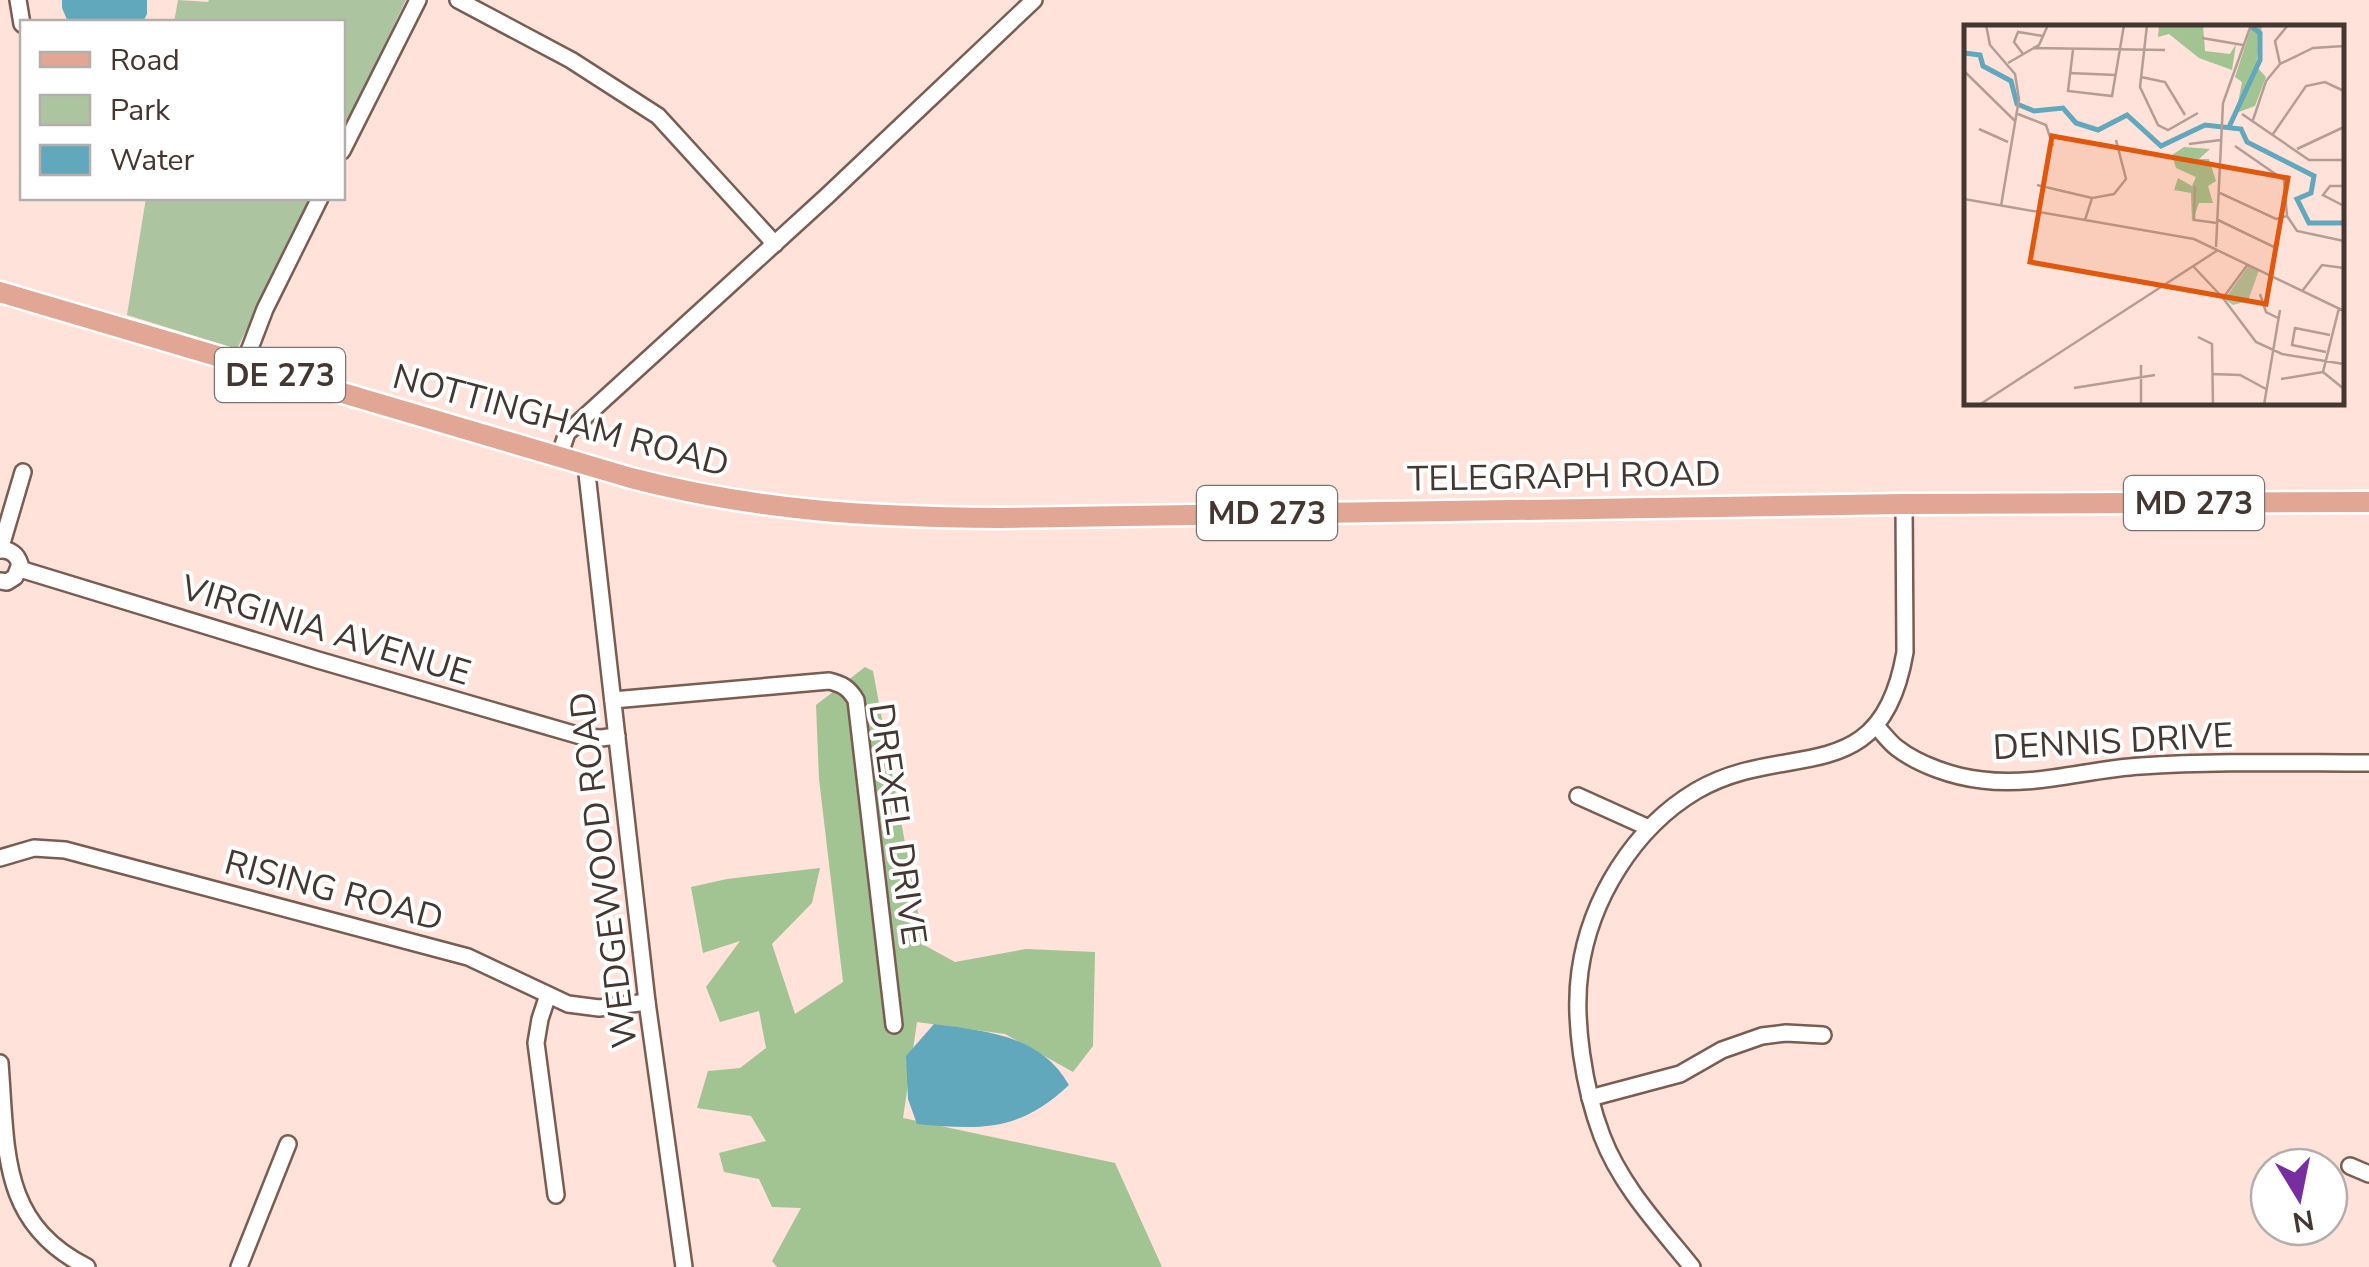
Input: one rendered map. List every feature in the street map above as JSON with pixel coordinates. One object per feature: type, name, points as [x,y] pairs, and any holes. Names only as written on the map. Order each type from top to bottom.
[{"type":"main road","name":"NOTTINGHAM ROAD","points":[[0,292],[668,488],[760,505]]},
{"type":"main road","name":"TELEGRAPH ROAD","points":[[760,505],[859,515],[1000,518],[1904,504],[2369,502]]},
{"type":"street","points":[[345,145],[418,0]]},
{"type":"street","points":[[458,0],[570,60],[658,116],[775,244]]},
{"type":"street","points":[[560,457],[567,432],[775,244],[1034,0]]},
{"type":"street","points":[[244,364],[265,310],[319,200]]},
{"type":"street","name":"WEDGEWOOD ROAD","points":[[586,465],[647,1002],[684,1267]]},
{"type":"street","points":[[0,550],[23,472]]},
{"type":"street","points":[[1692,1267],[1638,1201],[1602,1136],[1590,1098],[1579,1023],[1584,952],[1608,886],[1649,828],[1672,808],[1721,778],[1812,760],[1857,742],[1876,726],[1891,702],[1905,652],[1904,504]]},
{"type":"street","name":"VIRGINIA AVENUE","points":[[0,550],[15,554],[20,569],[318,660],[584,737],[617,736]]},
{"type":"street","points":[[1,584],[15,578],[20,569]]},
{"type":"street","name":"DREXEL DRIVE","points":[[613,700],[829,680],[851,691],[856,700],[894,1025]]},
{"type":"street","name":"DENNIS DRIVE","points":[[1876,726],[1897,748],[1921,762],[1985,781],[2033,780],[2138,766],[2369,763]]},
{"type":"street","points":[[1578,796],[1649,828]]},
{"type":"street","name":"RISING ROAD","points":[[0,858],[34,848],[66,850],[434,947],[491,966],[568,1004],[599,1008],[647,1002]]},
{"type":"street","points":[[548,995],[536,1043],[556,1195]]},
{"type":"street","points":[[1590,1098],[1680,1074],[1722,1050],[1762,1036],[1823,1035]]},
{"type":"street","points":[[0,1063],[8,1170],[24,1217],[39,1236],[87,1267]]},
{"type":"street","points":[[239,1267],[288,1144]]},
{"type":"street","points":[[2350,1166],[2369,1174]]},
{"type":"green space","points":[[178,0],[406,0],[345,128],[345,20],[174,20]]},
{"type":"green space","points":[[146,200],[310,200],[237,349],[127,315]]},
{"type":"green space","points":[[865,667],[873,671],[924,945],[955,962],[1026,949],[1095,952],[1093,1046],[1073,1072],[1005,1034],[917,1022],[903,1118],[1115,1163],[1162,1267],[777,1267],[772,1261],[801,1208],[772,1207],[759,1179],[724,1172],[719,1153],[766,1141],[751,1116],[697,1108],[708,1071],[740,1068],[766,1048],[759,1011],[720,1022],[706,987],[740,941],[703,953],[691,887],[820,868],[812,903],[772,944],[795,1014],[843,982],[819,779],[816,705]]},
{"type":"water","points":[[62,0],[147,0],[144,20],[67,20]]},
{"type":"water","points":[[934,1024],[992,1033],[1028,1046],[1057,1068],[1069,1085],[1016,1120],[980,1127],[917,1124],[908,1099],[906,1056]]}]
